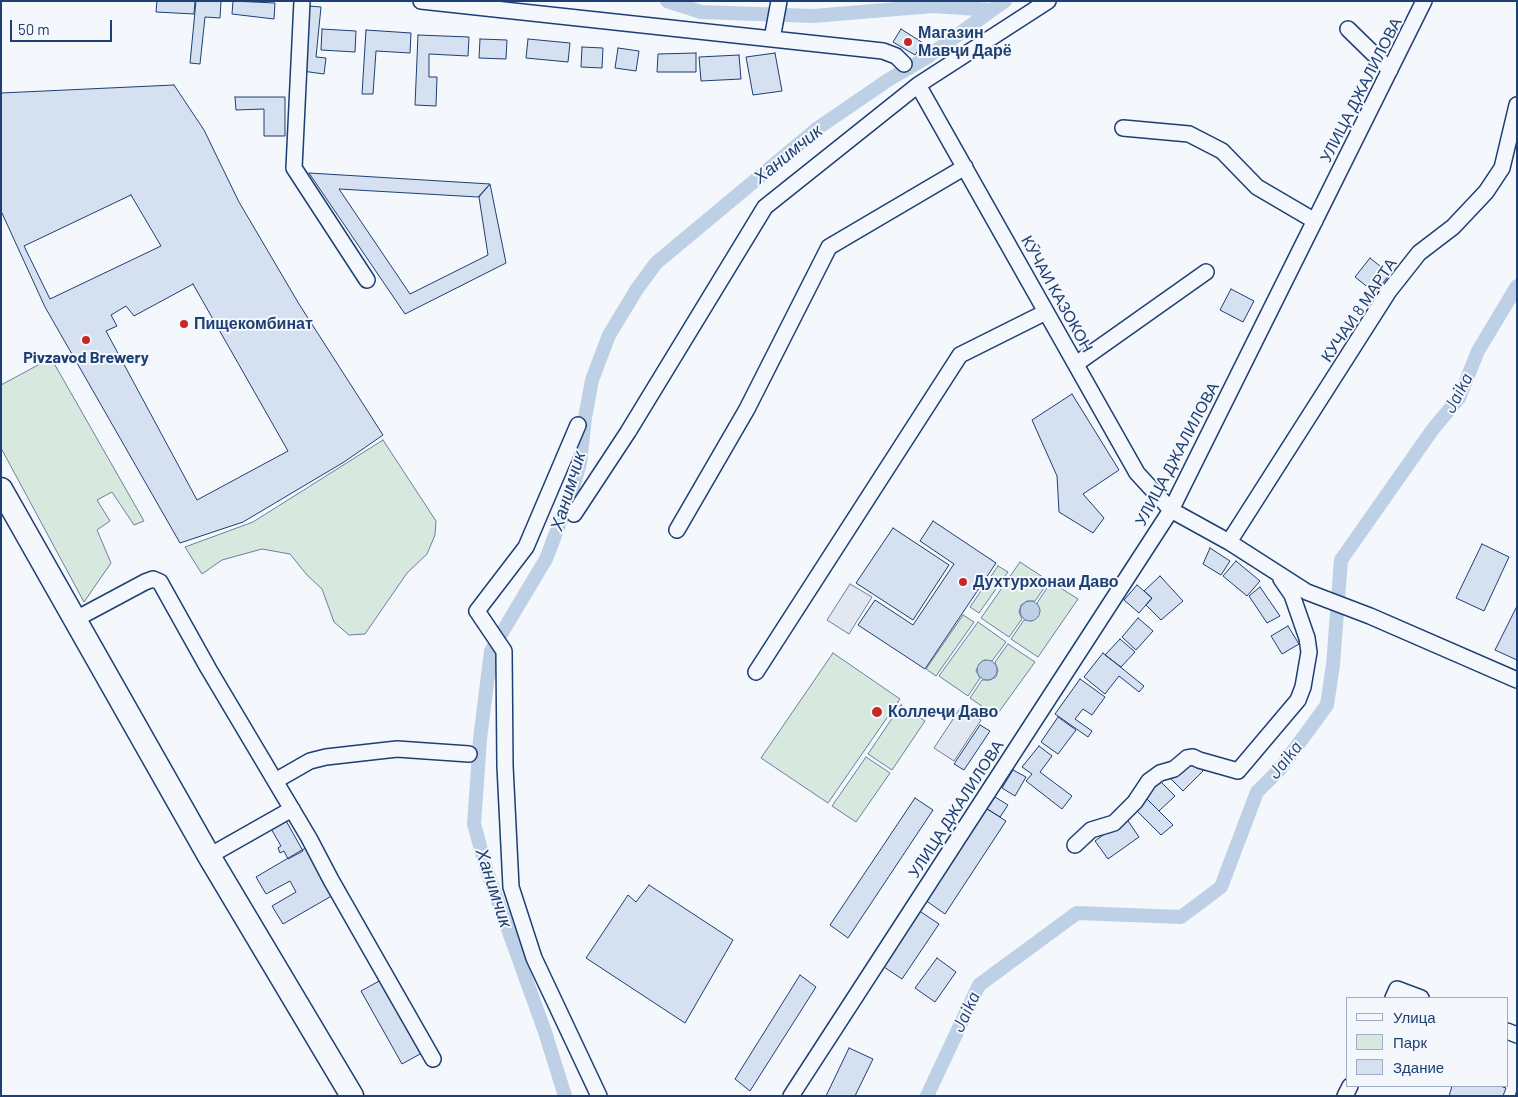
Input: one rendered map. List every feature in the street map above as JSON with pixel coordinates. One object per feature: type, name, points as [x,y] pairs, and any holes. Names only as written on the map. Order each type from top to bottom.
[{"type":"highway","points":[[1,489],[209,856],[352,1096]]},
{"type":"street","points":[[302,1],[294,168],[367,280]]},
{"type":"street","points":[[421,1],[883,51],[896,56],[904,64]]},
{"type":"street","points":[[772,39],[779,1]]},
{"type":"street","points":[[574,514],[628,432],[765,207],[918,85],[1048,1]]},
{"type":"street","name":"УЛИЦА ДЖАЛИЛОВА","points":[[791,1096],[1171,510],[1424,1]]},
{"type":"street","points":[[1348,29],[1390,70]]},
{"type":"street","name":"КӮЧАИ КАЗОКОН","points":[[918,85],[1137,473],[1171,510],[1229,542],[1307,592],[1370,616],[1517,680]]},
{"type":"street","name":"КУЧАИ 8 МАРТА","points":[[1229,542],[1390,291],[1419,254],[1453,227],[1486,192],[1502,168],[1517,105]]},
{"type":"street","points":[[1123,128],[1189,134],[1222,151],[1257,188],[1315,221]]},
{"type":"street","points":[[677,530],[747,409],[829,247],[965,167]]},
{"type":"street","points":[[1076,364],[1206,272]]},
{"type":"street","points":[[756,672],[960,355],[1046,312]]},
{"type":"street","points":[[578,425],[526,547],[476,611],[504,651],[504,766],[511,887],[534,958],[599,1096]]},
{"type":"street","points":[[1075,845],[1092,830],[1114,823],[1135,802],[1149,781],[1160,773],[1174,769],[1187,758],[1193,757],[1206,763],[1238,771],[1298,700],[1304,687],[1309,652],[1307,638],[1302,619],[1292,595],[1273,571]]},
{"type":"street","points":[[74,620],[145,582],[153,579],[160,582],[208,668],[292,809],[433,1060]]},
{"type":"street","points":[[275,781],[310,761],[326,757],[397,749],[469,754]]},
{"type":"street","points":[[209,856],[292,809]]},
{"type":"street","points":[[1393,997],[1397,989],[1418,997]]},
{"type":"green space","points":[[51,358],[144,521],[134,525],[112,492],[97,500],[110,521],[97,530],[111,563],[84,602],[1,448],[1,385]]},
{"type":"green space","points":[[383,440],[436,521],[435,535],[427,554],[407,573],[365,634],[349,635],[334,622],[322,589],[307,575],[290,554],[262,549],[222,560],[202,574],[185,547],[253,522]]},
{"type":"green space","points":[[1020,562],[1049,581],[1035,601],[1027,601],[1021,605],[1019,612],[1022,619],[1009,637],[981,618]]},
{"type":"green space","points":[[998,566],[1008,572],[979,613],[970,607]]},
{"type":"green space","points":[[1051,582],[1078,599],[1038,657],[1011,639],[1024,620],[1032,621],[1038,617],[1040,610],[1037,603]]},
{"type":"green space","points":[[963,615],[974,622],[936,676],[926,669]]},
{"type":"green space","points":[[978,622],[1006,642],[992,661],[984,660],[979,664],[976,671],[980,678],[968,696],[939,676]]},
{"type":"green space","points":[[1008,644],[1035,662],[996,716],[970,698],[982,680],[990,680],[996,677],[998,670],[995,662]]},
{"type":"green space","points":[[833,653],[900,699],[828,803],[761,758]]},
{"type":"green space","points":[[901,705],[925,721],[892,770],[868,754]]},
{"type":"green space","points":[[866,757],[890,773],[856,822],[832,806]]},
{"type":"shaded area","points":[[850,584],[872,597],[849,634],[827,620]]},
{"type":"shaded area","points":[[961,707],[981,720],[954,761],[934,748]]},
{"type":"water","points":[[1030,601],[1037,604],[1040,611],[1037,618],[1030,621],[1023,618],[1020,611],[1023,604]]},
{"type":"water","points":[[987,660],[994,663],[997,670],[994,677],[987,680],[980,677],[977,670],[980,663]]},
{"type":"building","points":[[157,1],[195,1],[194,14],[156,12]]},
{"type":"building","points":[[196,1],[221,1],[220,18],[205,17],[200,64],[190,63]]},
{"type":"building","points":[[233,1],[275,3],[274,19],[232,14]]},
{"type":"building","points":[[309,6],[321,7],[316,57],[326,58],[324,74],[302,71]]},
{"type":"building","points":[[322,29],[356,31],[355,52],[321,50]]},
{"type":"building","name":"Магазин Мавҷи Дарё","points":[[901,29],[923,43],[915,55],[893,42]]},
{"type":"building","points":[[366,30],[411,33],[410,53],[376,51],[373,94],[362,94]]},
{"type":"building","points":[[418,35],[469,37],[468,56],[429,54],[429,77],[437,77],[436,106],[415,105]]},
{"type":"building","points":[[480,39],[507,40],[506,59],[479,58]]},
{"type":"building","points":[[528,39],[570,43],[568,62],[526,58]]},
{"type":"building","points":[[582,47],[603,48],[602,68],[581,67]]},
{"type":"building","points":[[618,48],[639,51],[636,71],[615,68]]},
{"type":"building","points":[[696,53],[696,72],[657,72],[658,54]]},
{"type":"building","points":[[775,53],[782,91],[753,95],[746,57]]},
{"type":"building","points":[[739,55],[741,79],[701,81],[699,57]]},
{"type":"building","name":"Пищекомбинат","points":[[174,85],[204,130],[239,202],[299,304],[383,435],[344,462],[243,522],[180,543],[45,307],[1,211],[1,93]]},
{"type":"building","points":[[235,97],[285,97],[285,136],[264,136],[264,109],[236,110]]},
{"type":"building","points":[[309,173],[490,184],[506,263],[405,314]],"holes":[[[490,184],[479,197],[488,255],[410,294],[339,189],[478,197]]]},
{"type":"building","points":[[131,195],[161,246],[50,299],[24,246]]},
{"type":"building","points":[[1370,258],[1390,274],[1375,293],[1355,277]]},
{"type":"building","name":"Пищекомбинат","points":[[193,284],[288,451],[197,500],[106,331],[117,326],[111,315],[126,306],[134,316]]},
{"type":"building","points":[[1231,289],[1254,301],[1243,322],[1220,310]]},
{"type":"building","points":[[1072,394],[1119,470],[1083,494],[1104,518],[1093,533],[1059,512],[1057,476],[1032,420]]},
{"type":"building","name":"Духтурхонаи Даво","points":[[933,521],[996,563],[925,669],[858,625],[875,600],[913,625],[954,564],[920,541]]},
{"type":"building","points":[[893,528],[949,565],[913,620],[856,583]]},
{"type":"building","points":[[1482,544],[1509,557],[1484,611],[1456,598]]},
{"type":"building","points":[[1210,548],[1230,561],[1221,575],[1203,564]]},
{"type":"building","points":[[1236,561],[1260,581],[1247,596],[1223,576]]},
{"type":"building","points":[[1160,576],[1183,601],[1161,620],[1146,605],[1152,598],[1144,591]]},
{"type":"building","points":[[1137,585],[1152,598],[1139,613],[1124,600]]},
{"type":"building","points":[[1260,587],[1280,616],[1267,623],[1249,596]]},
{"type":"building","points":[[1517,606],[1517,660],[1495,650]]},
{"type":"building","points":[[1138,618],[1153,631],[1136,650],[1122,637]]},
{"type":"building","points":[[1288,626],[1299,644],[1282,654],[1271,636]]},
{"type":"building","points":[[1120,639],[1135,652],[1121,667],[1105,655]]},
{"type":"building","points":[[1103,653],[1144,686],[1139,692],[1119,676],[1105,694],[1084,677]]},
{"type":"building","points":[[1080,679],[1105,697],[1092,715],[1083,709],[1075,719],[1092,731],[1088,737],[1055,714]]},
{"type":"building","points":[[1058,717],[1076,730],[1058,754],[1041,742]]},
{"type":"building","points":[[980,725],[990,731],[964,770],[954,764]]},
{"type":"building","points":[[1039,746],[1052,756],[1040,772],[1072,796],[1062,809],[1026,781],[1032,774],[1022,767]]},
{"type":"building","points":[[1191,759],[1203,771],[1183,791],[1171,779]]},
{"type":"building","points":[[1013,770],[1026,777],[1015,796],[1002,788]]},
{"type":"building","points":[[1160,781],[1175,796],[1159,811],[1144,796]]},
{"type":"building","points":[[1144,796],[1173,825],[1161,835],[1134,808]]},
{"type":"building","points":[[995,797],[1008,805],[1000,817],[987,809]]},
{"type":"building","points":[[915,798],[933,810],[848,938],[830,925]]},
{"type":"building","points":[[986,808],[1006,821],[945,914],[925,900]]},
{"type":"building","points":[[1126,818],[1139,837],[1108,859],[1095,841]]},
{"type":"building","points":[[285,819],[303,851],[288,859],[284,851],[280,853],[278,848],[281,846],[270,827]]},
{"type":"building","points":[[307,847],[335,894],[283,924],[272,906],[296,892],[290,881],[266,894],[256,877]]},
{"type":"building","points":[[649,885],[733,940],[685,1023],[586,958],[628,895],[636,902]]},
{"type":"building","points":[[918,910],[939,924],[902,979],[881,965]]},
{"type":"building","points":[[937,958],[956,972],[935,1002],[915,988]]},
{"type":"building","points":[[800,975],[816,987],[750,1091],[735,1079]]},
{"type":"building","points":[[381,980],[422,1053],[402,1064],[361,991]]},
{"type":"building","points":[[849,1048],[873,1059],[855,1096],[826,1096]]},
{"type":"building","points":[[1452,1087],[1506,1088],[1503,1096],[1449,1096]]},
{"type":"waterway","name":"Ханимчик","points":[[667,1],[701,12],[813,16],[933,6],[992,10],[1005,1]]},
{"type":"waterway","name":"Ханимчик","points":[[565,1096],[545,1032],[487,871],[474,824],[480,739],[491,651],[546,559],[572,491],[580,463],[592,380],[609,335],[637,289],[656,263],[818,128],[888,80],[926,58],[992,10]]},
{"type":"waterway","name":"Jaika","points":[[927,1096],[979,985],[1077,913],[1181,917],[1221,887],[1257,792],[1280,769],[1327,705],[1333,665],[1341,560],[1433,429],[1459,398],[1478,351],[1517,286]]},
{"type":"fence","points":[[1515,1096],[1517,1090]]},
{"type":"place","name":"Магазин Мавҷи Дарё","points":[[908,42]]},
{"type":"place","name":"Пищекомбинат","points":[[184,324]]},
{"type":"place","name":"Pivzavod Brewery","points":[[86,340]]},
{"type":"place","name":"Духтурхонаи Даво","points":[[963,582]]},
{"type":"place","name":"Коллеҷи Даво","points":[[877,712]]}]
